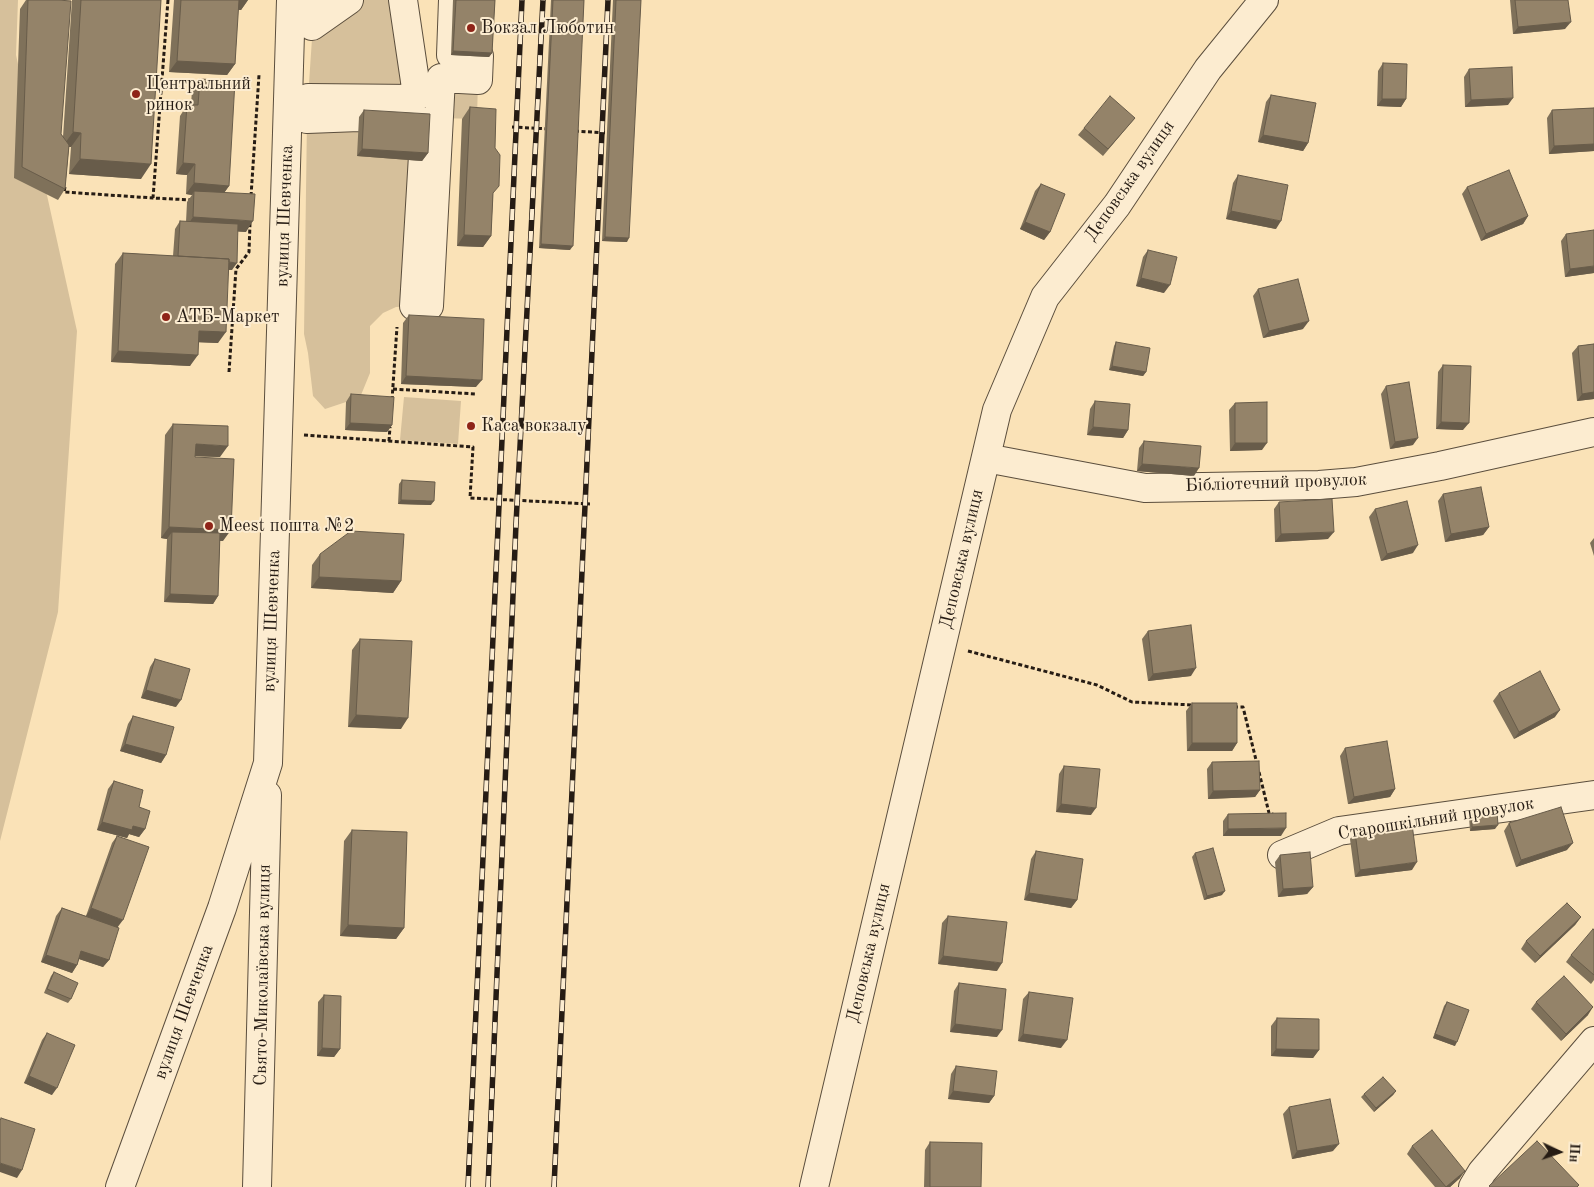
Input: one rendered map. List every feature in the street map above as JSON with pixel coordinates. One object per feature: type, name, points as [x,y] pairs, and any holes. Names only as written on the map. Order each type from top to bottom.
[{"type":"street","name":"вулиця Шевченка","points":[[120,1187],[222,908],[268,763],[291,0]]},
{"type":"street","points":[[314,0],[312,26],[349,0]]},
{"type":"street","points":[[403,0],[416,88],[414,100],[308,98],[307,119],[359,117],[425,122],[414,306],[429,306],[441,78],[478,80],[479,56],[450,55],[453,0]]},
{"type":"street","name":"Деповська вулиця","points":[[814,1187],[997,410],[1045,297],[1117,205],[1208,69],[1264,0]]},
{"type":"street","name":"Бібліотечний провулок","points":[[986,458],[1145,488],[1319,484],[1356,482],[1422,470],[1594,432]]},
{"type":"street","name":"Свято-Миколаївська вулиця","points":[[257,1187],[268,763]]},
{"type":"street","name":"Старошкільний провулок","points":[[1282,855],[1339,831],[1594,795]]},
{"type":"street","points":[[1473,1187],[1482,1172],[1594,1041]]},
{"type":"path","points":[[153,198],[168,0]]},
{"type":"path","points":[[259,72],[251,204],[285,206]]},
{"type":"path","points":[[512,126],[555,130]]},
{"type":"path","points":[[573,131],[607,133]]},
{"type":"path","points":[[65,183],[64,192],[192,200]]},
{"type":"path","points":[[229,372],[236,269],[249,252],[250,223]]},
{"type":"path","points":[[391,407],[397,320],[403,314],[411,313],[421,306]]},
{"type":"path","points":[[393,390],[476,394]]},
{"type":"path","points":[[389,441],[390,424]]},
{"type":"path","points":[[278,433],[473,447],[470,498],[590,504]]},
{"type":"path","points":[[942,644],[1097,685],[1132,702],[1196,705]]},
{"type":"path","points":[[1234,707],[1243,707],[1269,813],[1278,815]]},
{"type":"shaded area","points":[[0,0],[18,0],[16,55],[77,331],[58,612],[0,841]]},
{"type":"shaded area","points":[[348,0],[403,0],[416,88],[308,98],[313,24]]},
{"type":"shaded area","points":[[441,78],[478,80],[477,119],[439,118]]},
{"type":"shaded area","points":[[359,117],[422,161],[414,306],[396,307],[383,313],[370,326],[370,373],[361,395],[325,409],[313,396],[304,334],[307,119]]},
{"type":"shaded area","points":[[404,397],[461,401],[458,444],[400,440]]},
{"type":"building","points":[[28,0],[71,1],[61,134],[69,145],[65,189],[22,167]]},
{"type":"building","points":[[81,0],[161,0],[151,164],[80,159],[81,133],[73,132]]},
{"type":"building","points":[[181,0],[239,0],[235,64],[177,61]]},
{"type":"building","name":"Вокзал Люботин","points":[[456,0],[495,0],[492,53],[453,51]]},
{"type":"building","points":[[553,0],[584,0],[573,246],[541,244]]},
{"type":"building","points":[[616,0],[641,0],[629,238],[605,237]]},
{"type":"building","points":[[1515,0],[1568,0],[1571,22],[1518,27]]},
{"type":"building","points":[[1383,63],[1407,64],[1406,99],[1382,99]]},
{"type":"building","points":[[1512,67],[1513,98],[1471,100],[1469,69]]},
{"type":"building","points":[[200,79],[235,81],[229,186],[194,183],[195,164],[183,163],[187,105],[198,105]]},
{"type":"building","points":[[1271,95],[1316,103],[1308,143],[1263,135]]},
{"type":"building","points":[[1110,96],[1135,118],[1108,149],[1084,128]]},
{"type":"building","points":[[470,107],[496,109],[495,148],[500,155],[499,186],[493,193],[491,236],[464,235]]},
{"type":"building","points":[[1594,108],[1594,144],[1554,146],[1552,110]]},
{"type":"building","points":[[364,110],[430,114],[428,153],[362,149]]},
{"type":"building","points":[[1509,170],[1528,216],[1486,234],[1467,187]]},
{"type":"building","points":[[1238,175],[1288,185],[1281,221],[1231,211]]},
{"type":"building","points":[[1041,184],[1065,194],[1050,232],[1025,222]]},
{"type":"building","points":[[194,191],[255,194],[253,221],[193,217]]},
{"type":"building","points":[[180,221],[238,224],[237,263],[229,262],[229,259],[178,256]]},
{"type":"building","points":[[1594,230],[1594,266],[1570,269],[1566,234]]},
{"type":"building","points":[[1148,250],[1177,257],[1170,285],[1141,278]]},
{"type":"building","name":"АТБ-Маркет","points":[[123,253],[229,259],[226,332],[199,331],[198,355],[118,351]]},
{"type":"building","points":[[1298,279],[1309,321],[1269,331],[1258,289]]},
{"type":"building","points":[[409,315],[484,319],[482,380],[406,376]]},
{"type":"building","points":[[1116,342],[1150,348],[1146,372],[1112,366]]},
{"type":"building","points":[[1594,344],[1594,392],[1582,394],[1578,346]]},
{"type":"building","points":[[1443,365],[1471,366],[1469,423],[1441,422]]},
{"type":"building","points":[[1409,382],[1418,438],[1395,442],[1386,386]]},
{"type":"building","points":[[351,394],[394,397],[392,425],[350,423]]},
{"type":"building","points":[[1095,401],[1130,404],[1128,430],[1093,427]]},
{"type":"building","points":[[1267,402],[1267,443],[1235,443],[1235,403]]},
{"type":"building","points":[[173,424],[228,426],[228,446],[196,444],[195,457],[234,459],[231,530],[169,527]]},
{"type":"building","points":[[1144,441],[1201,446],[1199,468],[1142,464]]},
{"type":"building","points":[[402,480],[435,482],[434,501],[401,500]]},
{"type":"building","points":[[1481,487],[1489,527],[1451,534],[1443,494]]},
{"type":"building","points":[[1332,499],[1334,532],[1281,534],[1279,502]]},
{"type":"building","points":[[1407,501],[1418,545],[1387,554],[1375,509]]},
{"type":"building","points":[[351,531],[404,534],[401,581],[319,577],[320,554]]},
{"type":"building","points":[[172,532],[220,533],[218,596],[170,594]]},
{"type":"building","points":[[1191,625],[1196,668],[1153,674],[1148,631]]},
{"type":"building","points":[[360,639],[412,641],[408,718],[356,715]]},
{"type":"building","points":[[155,659],[190,669],[181,700],[146,690]]},
{"type":"building","points":[[1540,671],[1560,710],[1519,732],[1499,693]]},
{"type":"building","points":[[1192,703],[1237,703],[1237,743],[1192,743]]},
{"type":"building","points":[[133,716],[174,727],[166,755],[125,744]]},
{"type":"building","points":[[1387,741],[1395,789],[1354,797],[1345,748]]},
{"type":"building","points":[[1259,761],[1260,790],[1213,791],[1212,762]]},
{"type":"building","points":[[1064,766],[1100,769],[1096,808],[1061,804]]},
{"type":"building","points":[[114,781],[143,790],[139,807],[150,811],[145,829],[133,826],[132,830],[102,822]]},
{"type":"building","points":[[1561,807],[1573,843],[1521,860],[1509,823]]},
{"type":"building","points":[[1497,812],[1498,825],[1472,827],[1472,813]]},
{"type":"building","points":[[1286,813],[1286,828],[1228,829],[1228,814]]},
{"type":"building","points":[[1412,824],[1417,862],[1360,870],[1355,832]]},
{"type":"building","points":[[352,830],[407,832],[404,928],[348,925]]},
{"type":"building","points":[[117,836],[149,847],[123,920],[91,908]]},
{"type":"building","points":[[1213,848],[1225,891],[1207,896],[1195,853]]},
{"type":"building","points":[[1036,851],[1083,859],[1077,900],[1029,893]]},
{"type":"building","points":[[1310,852],[1313,887],[1283,889],[1280,855]]},
{"type":"building","points":[[1567,903],[1581,917],[1540,956],[1526,941]]},
{"type":"building","points":[[62,908],[119,928],[109,960],[81,951],[77,965],[46,955]]},
{"type":"building","points":[[948,916],[1007,922],[1002,963],[943,956]]},
{"type":"building","points":[[1594,930],[1594,975],[1571,955]]},
{"type":"building","points":[[54,972],[78,983],[71,999],[47,989]]},
{"type":"building","points":[[1564,976],[1593,1007],[1566,1034],[1536,1002]]},
{"type":"building","points":[[959,983],[1006,989],[1002,1030],[955,1024]]},
{"type":"building","points":[[1029,992],[1073,998],[1067,1040],[1023,1034]]},
{"type":"building","points":[[324,995],[341,996],[340,1049],[322,1048]]},
{"type":"building","points":[[1447,1002],[1469,1010],[1457,1042],[1435,1034]]},
{"type":"building","points":[[1277,1018],[1319,1019],[1319,1050],[1276,1049]]},
{"type":"building","points":[[47,1033],[75,1045],[57,1088],[29,1076]]},
{"type":"building","points":[[956,1066],[997,1071],[994,1096],[953,1091]]},
{"type":"building","points":[[1383,1077],[1396,1091],[1376,1108],[1364,1094]]},
{"type":"building","points":[[1330,1099],[1339,1144],[1297,1151],[1289,1107]]},
{"type":"building","points":[[1,1118],[35,1129],[22,1170],[0,1163]]},
{"type":"building","points":[[1432,1130],[1465,1171],[1446,1187],[1412,1146]]},
{"type":"building","points":[[1537,1141],[1579,1185],[1577,1187],[1489,1186]]},
{"type":"building","points":[[930,1142],[982,1143],[981,1187],[930,1187]]},
{"type":"railway","points":[[468,1187],[522,0]]},
{"type":"railway","points":[[488,1187],[516,524],[543,0]]},
{"type":"railway","points":[[554,1187],[608,0]]},
{"type":"place","name":"Вокзал Люботин","points":[[471,28]]},
{"type":"place","name":"Центральний ринок","points":[[136,94]]},
{"type":"place","name":"АТБ-Маркет","points":[[166,317]]},
{"type":"place","name":"Каса вокзалу","points":[[471,426]]},
{"type":"place","name":"Meest пошта №2","points":[[209,526]]}]
